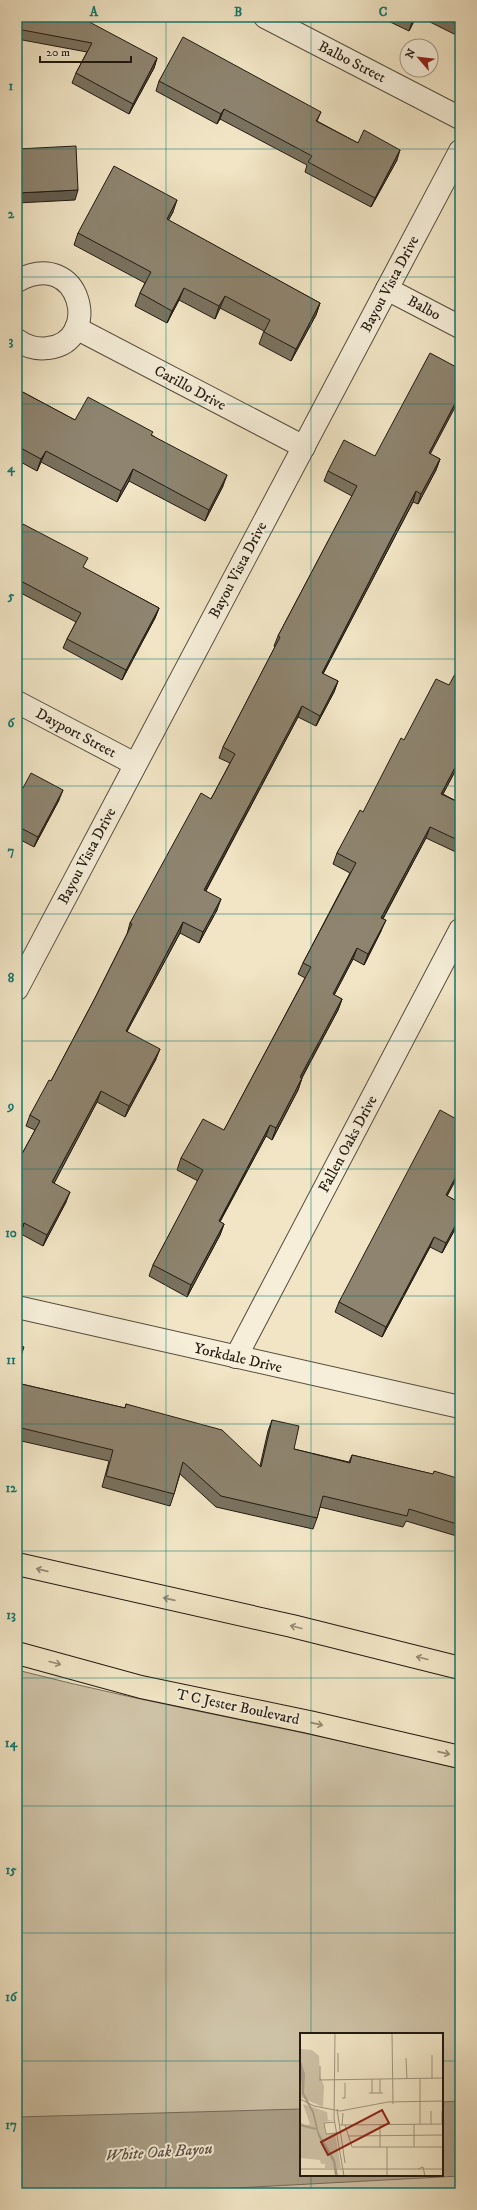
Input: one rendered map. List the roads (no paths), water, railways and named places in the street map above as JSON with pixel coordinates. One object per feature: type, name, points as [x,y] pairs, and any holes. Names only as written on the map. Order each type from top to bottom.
[{"type":"main road","points":[[17,1564],[292,1626],[460,1668]]},
{"type":"main road","name":"T C Jester Boulevard","points":[[17,1653],[141,1687],[309,1722],[460,1757]]},
{"type":"street","name":"Balbo Street","points":[[265,17],[460,118]]},
{"type":"street","name":"Bayou Vista Drive","points":[[17,989],[460,151]]},
{"type":"street","points":[[17,281],[30,274],[45,272],[60,276],[71,286],[79,299],[80,314],[76,328],[67,340],[53,348],[38,349],[24,345],[17,340]]},
{"type":"street","name":"Balbo","points":[[387,289],[460,327]]},
{"type":"street","name":"Carillo Drive","points":[[76,328],[304,447]]},
{"type":"street","name":"Dayport Street","points":[[17,702],[136,764]]},
{"type":"street","name":"Fallen Oaks Drive","points":[[236,1357],[460,930]]},
{"type":"street","name":"Yorkdale Drive","points":[[17,1307],[460,1407]]},
{"type":"water","name":"White Oak Bayou","points":[[460,2101],[460,2176],[141,2193],[17,2193],[17,2117],[300,2109],[300,2176],[443,2176],[443,2102]]}]
